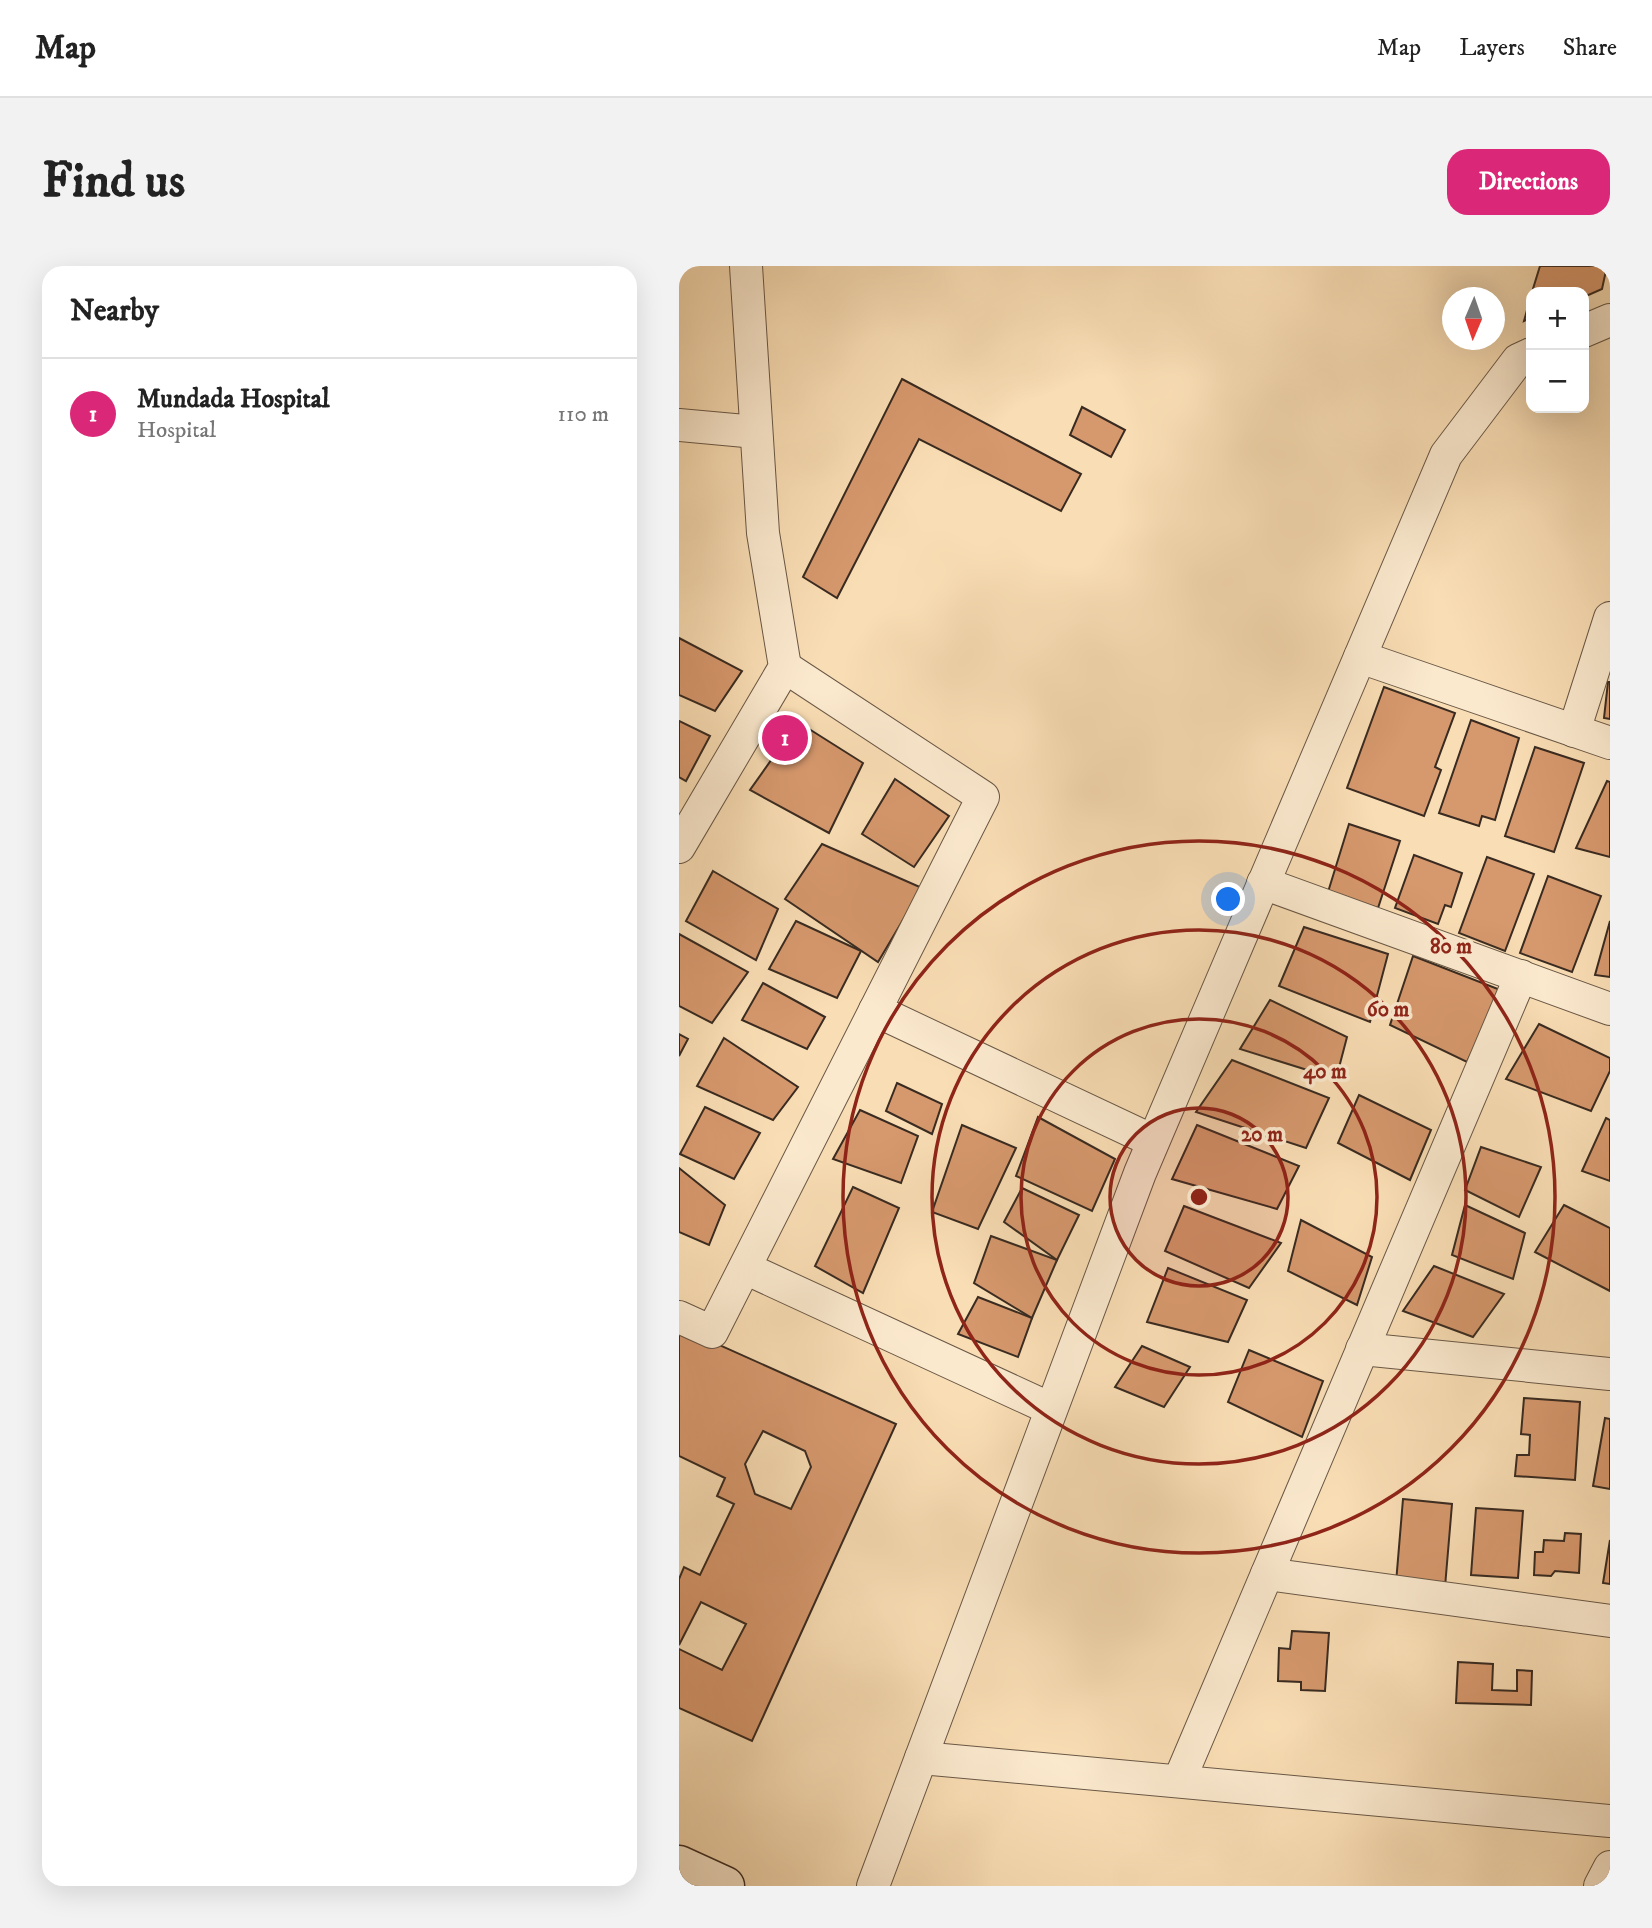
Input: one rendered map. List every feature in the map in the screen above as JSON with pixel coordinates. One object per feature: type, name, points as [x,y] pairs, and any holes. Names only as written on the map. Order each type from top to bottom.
[{"type":"street","points":[[679,847],[785,667],[763,533],[746,266]]},
{"type":"street","points":[[1589,329],[1610,320]]},
{"type":"street","points":[[873,1886],[1153,1141],[1263,883],[1446,455],[1518,360],[1526,356]]},
{"type":"street","points":[[679,425],[757,432]]},
{"type":"street","points":[[1574,731],[1610,618]]},
{"type":"street","points":[[1360,657],[1610,743]]},
{"type":"street","points":[[679,1317],[712,1332],[983,796],[785,667]]},
{"type":"street","points":[[1263,883],[1610,1009]]},
{"type":"street","points":[[1179,1781],[1521,976]]},
{"type":"street","points":[[875,1010],[1153,1141]]},
{"type":"street","points":[[745,1268],[1051,1409]]},
{"type":"street","points":[[1363,1349],[1609,1372]]},
{"type":"street","points":[[1267,1574],[1610,1620]]},
{"type":"street","points":[[921,1758],[1610,1821]]},
{"type":"street","points":[[679,1865],[725,1886]]},
{"type":"street","points":[[1600,1886],[1610,1867]]},
{"type":"building","points":[[1540,266],[1607,266],[1602,289],[1589,295],[1589,287],[1534,287]]},
{"type":"building","points":[[902,379],[1081,474],[1061,511],[919,439],[837,598],[803,577]]},
{"type":"building","points":[[1082,407],[1125,430],[1111,457],[1070,435]]},
{"type":"building","points":[[679,638],[742,671],[715,711],[679,695]]},
{"type":"building","points":[[1610,682],[1610,719],[1604,718]]},
{"type":"building","points":[[1384,687],[1455,713],[1435,767],[1441,770],[1424,816],[1347,788]]},
{"type":"building","points":[[1471,720],[1519,738],[1495,820],[1482,816],[1479,826],[1439,813]]},
{"type":"building","points":[[679,721],[710,736],[686,781],[679,777]]},
{"type":"building","points":[[798,722],[863,763],[829,833],[750,790]]},
{"type":"building","points":[[1535,747],[1584,763],[1554,852],[1505,836]]},
{"type":"building","points":[[895,779],[949,816],[914,867],[862,834]]},
{"type":"building","points":[[1607,781],[1610,782],[1610,857],[1576,848]]},
{"type":"building","points":[[1349,824],[1400,841],[1378,908],[1328,892]]},
{"type":"building","points":[[822,844],[922,888],[878,962],[785,899]]},
{"type":"building","points":[[1414,855],[1462,873],[1451,907],[1445,905],[1438,924],[1395,908]]},
{"type":"building","points":[[1487,857],[1534,874],[1505,951],[1459,933]]},
{"type":"building","points":[[713,871],[778,909],[756,960],[686,921]]},
{"type":"building","points":[[1548,876],[1601,896],[1572,972],[1520,953]]},
{"type":"building","points":[[796,921],[861,951],[837,998],[769,969]]},
{"type":"building","points":[[1610,921],[1610,977],[1595,975]]},
{"type":"building","points":[[1304,927],[1388,954],[1370,1022],[1279,986]]},
{"type":"building","points":[[679,934],[748,972],[712,1023],[679,1006]]},
{"type":"building","points":[[1413,956],[1503,991],[1467,1062],[1390,1025]]},
{"type":"building","points":[[763,983],[825,1017],[807,1049],[742,1020]]},
{"type":"building","points":[[1270,1000],[1347,1037],[1336,1079],[1240,1049]]},
{"type":"building","points":[[1539,1024],[1610,1058],[1610,1071],[1591,1111],[1506,1079]]},
{"type":"building","points":[[679,1034],[688,1039],[679,1056]]},
{"type":"building","points":[[724,1038],[798,1087],[773,1120],[697,1086]]},
{"type":"building","points":[[1232,1060],[1329,1098],[1306,1148],[1196,1112]]},
{"type":"building","points":[[897,1083],[942,1104],[932,1134],[886,1111]]},
{"type":"building","points":[[1359,1095],[1431,1130],[1410,1180],[1338,1143]]},
{"type":"building","points":[[705,1107],[760,1133],[734,1179],[680,1154]]},
{"type":"building","points":[[860,1110],[918,1136],[901,1183],[833,1159]]},
{"type":"building","points":[[1038,1117],[1115,1159],[1092,1211],[1016,1176]]},
{"type":"building","points":[[1606,1118],[1610,1120],[1610,1181],[1582,1171]]},
{"type":"building","points":[[962,1125],[1016,1148],[978,1229],[932,1212]]},
{"type":"building","points":[[1197,1125],[1299,1166],[1277,1209],[1172,1179]]},
{"type":"building","points":[[1481,1147],[1541,1167],[1519,1217],[1465,1190]]},
{"type":"building","points":[[679,1168],[725,1205],[709,1245],[679,1232]]},
{"type":"building","points":[[853,1187],[899,1208],[863,1293],[815,1266]]},
{"type":"building","points":[[1022,1188],[1079,1215],[1057,1260],[1004,1222]]},
{"type":"building","points":[[1465,1205],[1525,1233],[1513,1279],[1452,1255]]},
{"type":"building","points":[[1564,1205],[1610,1228],[1610,1291],[1535,1252]]},
{"type":"building","points":[[1184,1206],[1281,1243],[1249,1288],[1165,1251]]},
{"type":"building","points":[[1301,1220],[1372,1257],[1357,1305],[1288,1271]]},
{"type":"building","points":[[991,1236],[1057,1260],[1032,1318],[974,1283]]},
{"type":"building","points":[[1434,1266],[1504,1294],[1473,1337],[1403,1311]]},
{"type":"building","points":[[1168,1268],[1247,1300],[1228,1342],[1147,1322]]},
{"type":"building","points":[[978,1297],[1032,1318],[1018,1357],[958,1334]]},
{"type":"building","points":[[679,1327],[896,1424],[752,1741],[679,1708],[679,1649],[722,1670],[746,1624],[701,1602],[679,1645],[679,1579],[684,1567],[700,1575],[734,1504],[717,1496],[725,1478],[679,1456]],"holes":[[[763,1431],[805,1451],[811,1467],[791,1509],[755,1494],[745,1464]]]},
{"type":"building","points":[[1142,1346],[1190,1367],[1164,1407],[1115,1387]]},
{"type":"building","points":[[1249,1350],[1323,1381],[1302,1437],[1228,1402]]},
{"type":"building","points":[[1524,1398],[1580,1402],[1575,1480],[1515,1476],[1517,1455],[1529,1455],[1530,1435],[1521,1434]]},
{"type":"building","points":[[1605,1418],[1610,1419],[1610,1489],[1593,1486]]},
{"type":"building","points":[[1403,1499],[1452,1504],[1445,1587],[1396,1583]]},
{"type":"building","points":[[1476,1508],[1523,1511],[1518,1578],[1471,1575]]},
{"type":"building","points":[[1565,1533],[1581,1534],[1579,1573],[1555,1571],[1551,1576],[1534,1575],[1535,1552],[1543,1552],[1544,1540],[1564,1541]]},
{"type":"building","points":[[1610,1540],[1610,1584],[1603,1583]]},
{"type":"building","points":[[1292,1631],[1329,1633],[1325,1691],[1301,1690],[1301,1682],[1278,1681],[1279,1648],[1290,1649]]},
{"type":"building","points":[[1458,1662],[1493,1664],[1492,1690],[1517,1691],[1517,1670],[1532,1671],[1531,1705],[1456,1703]]},
{"type":"place","name":"Mundada Hospital","points":[[785,738]]}]
